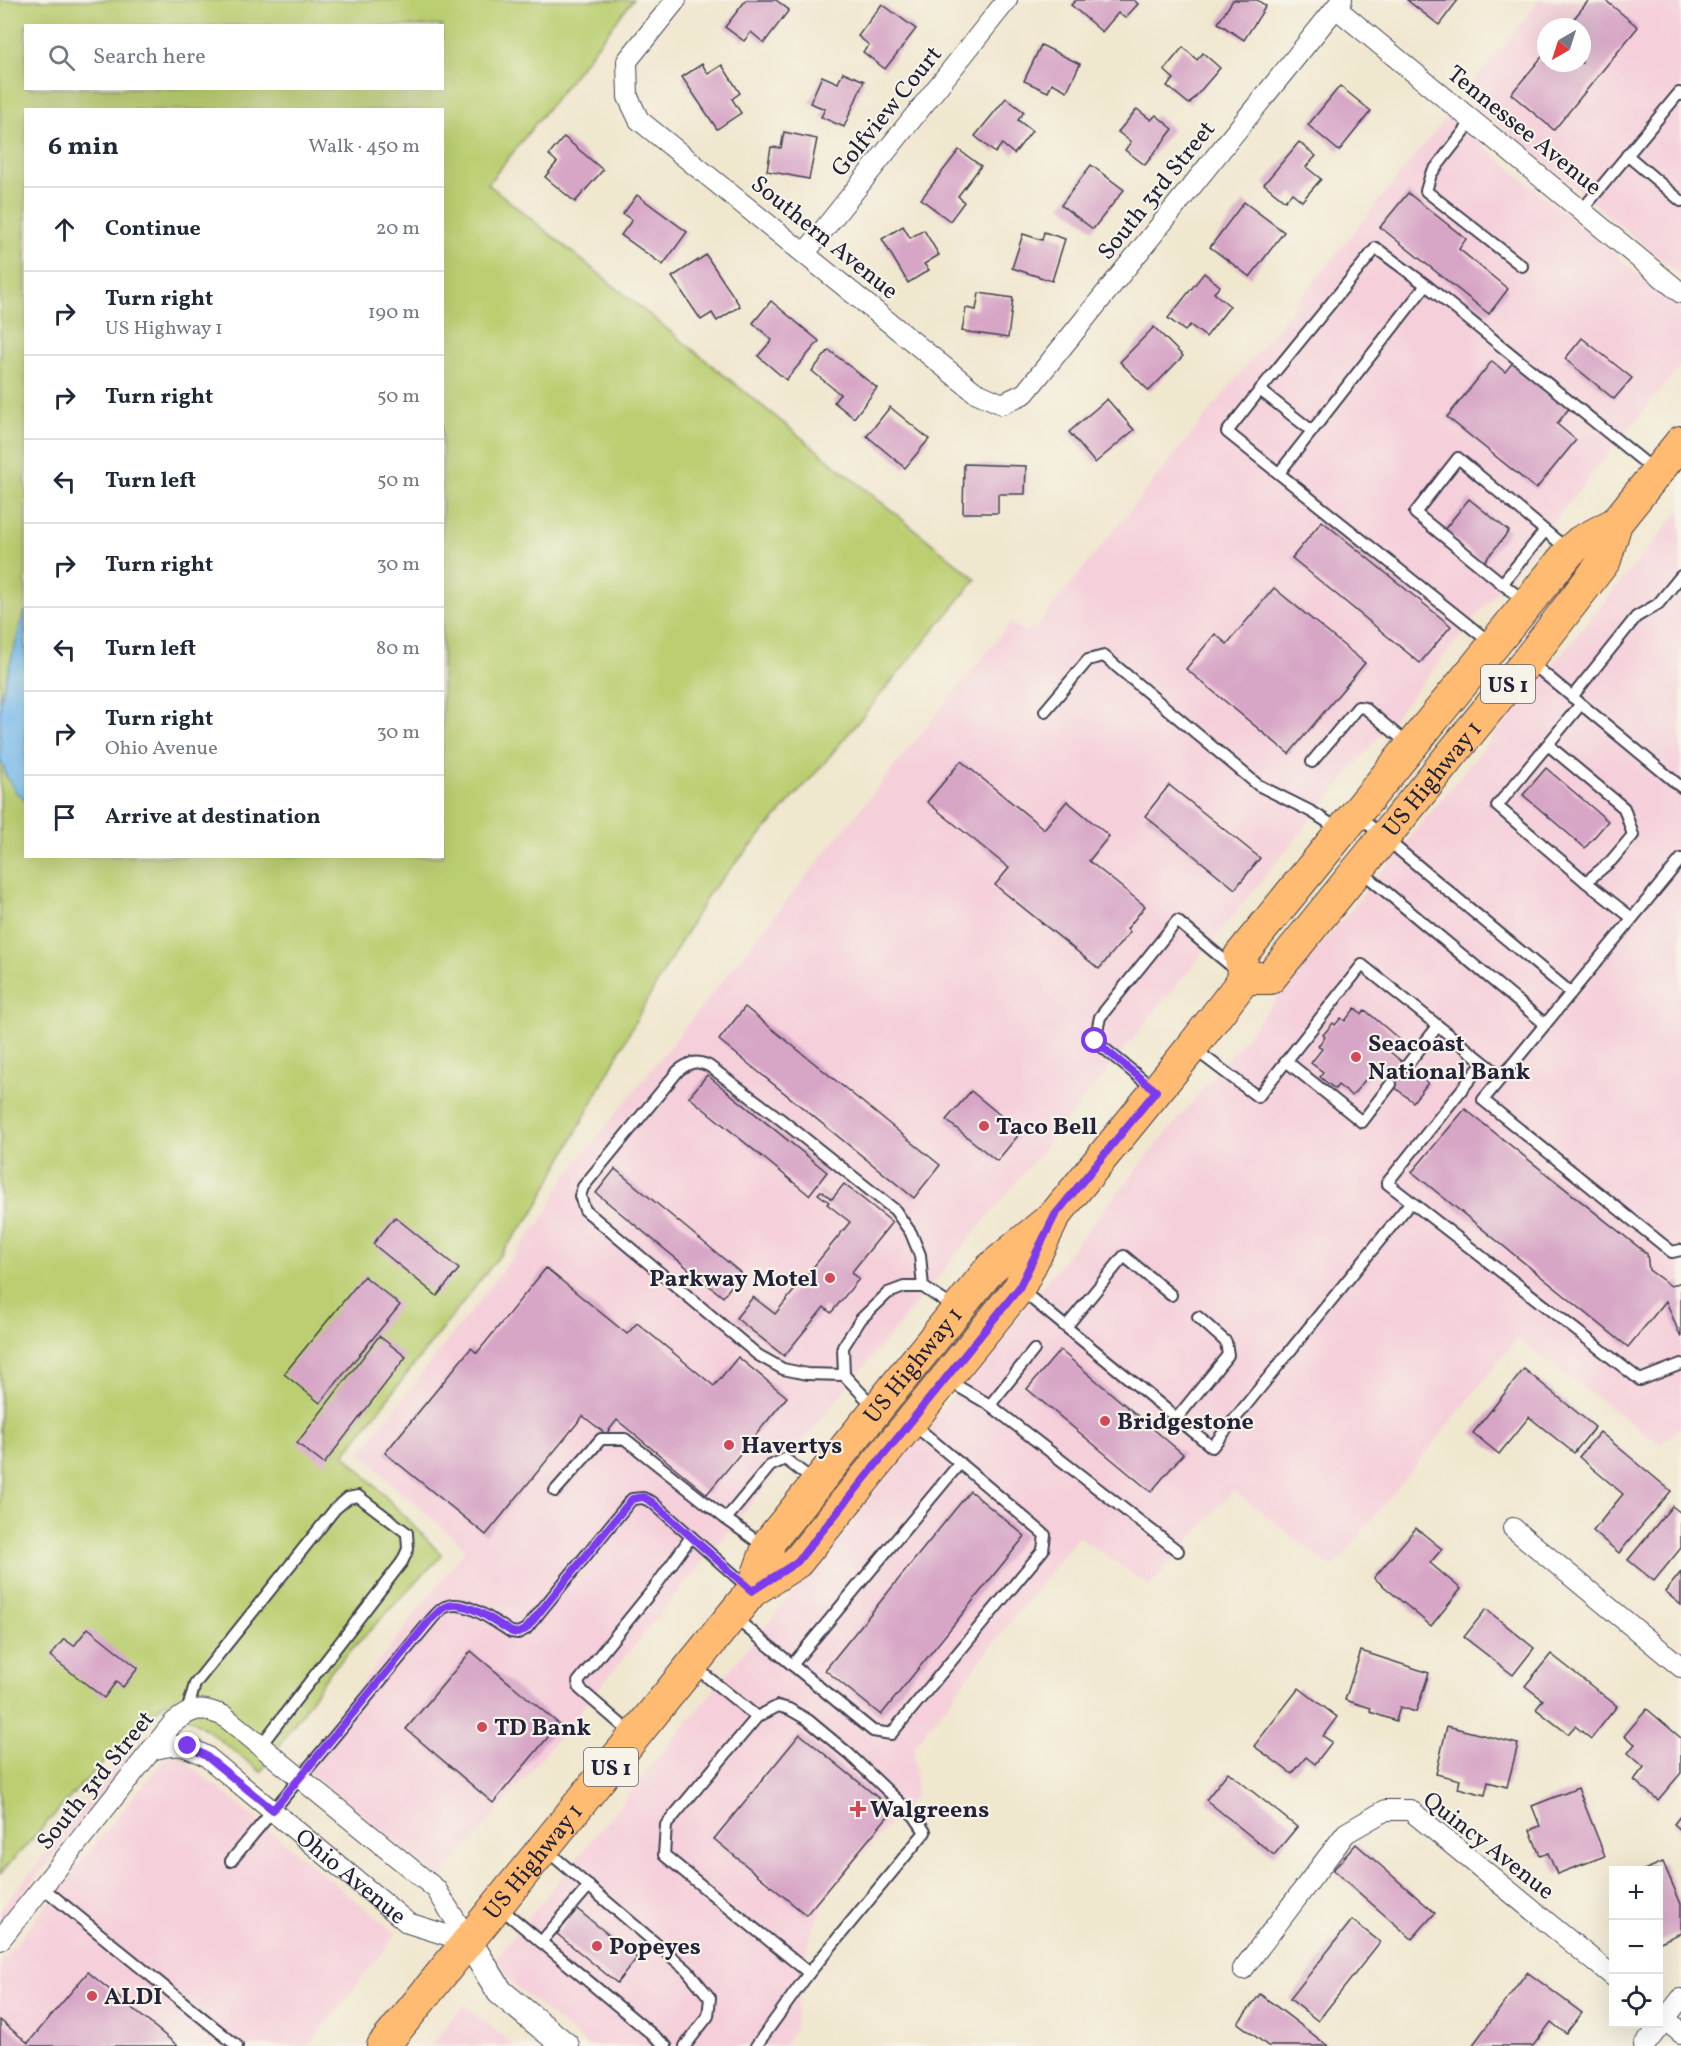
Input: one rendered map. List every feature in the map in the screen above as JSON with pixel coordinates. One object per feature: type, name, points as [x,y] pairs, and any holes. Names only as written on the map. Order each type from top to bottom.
[{"type":"main road","name":"US Highway 1","points":[[1245,978],[1270,978],[1359,869],[1528,660],[1605,560],[1616,523],[1681,442]]},
{"type":"main road","name":"US Highway 1","points":[[1245,978],[1240,956],[1570,551],[1580,542],[1616,523]]},
{"type":"main road","name":"US Highway 1","points":[[752,1591],[770,1540],[991,1268],[1055,1215],[1192,1047],[1245,978]]},
{"type":"main road","name":"US Highway 1","points":[[383,2046],[752,1591],[797,1562],[1019,1288],[1055,1215]]},
{"type":"street","name":"Southern Avenue","points":[[676,0],[627,61],[628,97],[639,120],[975,392],[1002,404]]},
{"type":"street","name":"Golfview Court","points":[[805,253],[1006,0]]},
{"type":"street","name":"Tennessee Avenue","points":[[1339,4],[1473,120],[1681,293]]},
{"type":"street","name":"South 3rd Street","points":[[1002,404],[1024,393],[1339,4]]},
{"type":"street","points":[[1513,1528],[1681,1667]]},
{"type":"street","name":"Ohio Avenue","points":[[187,1712],[205,1709],[224,1716],[436,1889],[500,1992],[566,2046]]},
{"type":"street","name":"South 3rd Street","points":[[0,1940],[173,1723],[187,1712]]},
{"type":"street","name":"Ohio Avenue","points":[[151,1750],[171,1745],[188,1746],[206,1756],[408,1923],[469,1942]]},
{"type":"street","name":"Quincy Avenue","points":[[1243,1969],[1346,1833],[1386,1810],[1410,1810],[1610,1974]]},
{"type":"street","points":[[1663,2016],[1681,1999]]},
{"type":"street","points":[[1663,2018],[1681,2033]]},
{"type":"street","points":[[1644,2046],[1655,2028]]},
{"type":"lane","points":[[1582,210],[1679,93],[1681,95]]},
{"type":"lane","points":[[1473,120],[1431,174],[1426,191],[1522,266]]},
{"type":"lane","points":[[1627,155],[1681,201]]},
{"type":"lane","points":[[1494,646],[1227,432],[1376,248],[1426,285],[1657,472]]},
{"type":"lane","points":[[1279,474],[1426,285]]},
{"type":"lane","points":[[1260,390],[1312,431]]},
{"type":"lane","points":[[1528,604],[1414,513],[1458,458],[1544,532],[1570,551]]},
{"type":"lane","points":[[1502,584],[1544,532]]},
{"type":"lane","points":[[1632,918],[1497,806],[1548,745],[1636,617],[1658,604],[1681,576]]},
{"type":"lane","points":[[1044,711],[1088,660],[1104,656],[1258,785],[1312,812],[1350,823],[1384,837],[1571,993]]},
{"type":"lane","points":[[1528,660],[1681,787]]},
{"type":"lane","points":[[1312,762],[1358,707],[1365,708],[1412,747]]},
{"type":"lane","points":[[1548,745],[1624,808],[1633,835],[1611,861],[1586,882]]},
{"type":"lane","points":[[1681,859],[1483,1100],[1672,1252],[1681,1250]]},
{"type":"lane","points":[[1359,869],[1545,1024]]},
{"type":"lane","points":[[1156,1091],[1095,1041],[1100,1017],[1177,921],[1245,978]]},
{"type":"lane","points":[[1192,1047],[1258,1097],[1362,964],[1502,1077]]},
{"type":"lane","points":[[1407,1065],[1438,1026]]},
{"type":"lane","points":[[844,1375],[807,1374],[783,1369],[758,1355],[585,1210],[580,1196],[583,1188],[678,1071],[688,1064],[699,1061],[709,1066],[779,1118],[894,1210],[911,1233],[920,1255],[923,1287]]},
{"type":"lane","points":[[1286,1061],[1362,1122],[1391,1084]]},
{"type":"lane","points":[[1483,1063],[1387,1183],[1640,1380],[1681,1364]]},
{"type":"lane","points":[[1019,1288],[1212,1447],[1411,1202]]},
{"type":"lane","points":[[1066,1327],[1124,1256],[1171,1295]]},
{"type":"lane","points":[[877,1409],[844,1375],[843,1347],[861,1319],[888,1293],[904,1287],[923,1287],[957,1310]]},
{"type":"lane","points":[[1177,1418],[1228,1355],[1226,1342],[1198,1317]]},
{"type":"lane","points":[[990,1405],[1034,1350]]},
{"type":"lane","points":[[945,1379],[990,1405],[1178,1551]]},
{"type":"lane","points":[[732,1616],[873,1731],[891,1734],[1043,1550],[1045,1535],[910,1422]]},
{"type":"lane","points":[[555,1491],[601,1439],[625,1439],[767,1549]]},
{"type":"lane","points":[[726,1519],[770,1466],[785,1459],[817,1483]]},
{"type":"lane","points":[[792,1665],[960,1463]]},
{"type":"lane","points":[[187,1712],[195,1684],[335,1509],[348,1498],[358,1496],[407,1533],[408,1548],[402,1562],[261,1745]]},
{"type":"lane","points":[[231,1861],[430,1620],[444,1607],[452,1605],[475,1609],[512,1632],[518,1633],[526,1629],[632,1499],[643,1497],[652,1502],[752,1591]]},
{"type":"lane","points":[[635,1737],[592,1701],[580,1689],[578,1682],[655,1587],[691,1537]]},
{"type":"lane","points":[[693,1665],[757,1717]]},
{"type":"lane","points":[[756,2046],[809,1973],[925,1832],[915,1817],[849,1755],[808,1720],[789,1709],[778,1706],[757,1717],[666,1825],[664,1854],[809,1973]]},
{"type":"lane","points":[[545,1849],[687,1970],[710,1998],[708,2016],[685,2046]]},
{"type":"lane","points":[[541,1942],[589,1886]]},
{"type":"lane","points":[[42,1887],[237,2046]]},
{"type":"lane","points":[[497,1906],[666,2046]]},
{"type":"shaded area","points":[[1540,0],[1681,0],[1681,276],[1463,95]]},
{"type":"shaded area","points":[[1447,116],[1681,310],[1681,365],[1000,1202],[441,1879],[300,1765],[466,1548],[391,1483],[361,1452],[542,1220],[565,1177],[1011,622],[1027,631],[1037,626]]},
{"type":"shaded area","points":[[1681,509],[1681,1426],[1661,1445],[1517,1339],[1333,1568],[1233,1490],[1150,1586],[1078,1536],[914,1746],[916,1795],[829,1891],[808,1942],[794,2031],[784,2046],[588,2046],[511,1982],[495,1959],[1204,1087]]},
{"type":"shaded area","points":[[153,1731],[0,1923],[0,1910],[115,1768]]},
{"type":"shaded area","points":[[171,1750],[397,1934],[308,2046],[0,2046],[0,1963]]},
{"type":"shaded area","points":[[464,2005],[514,2046],[430,2046]]},
{"type":"green space","points":[[0,0],[633,0],[488,184],[976,579],[820,768],[709,893],[641,1011],[533,1213],[344,1454],[442,1555],[330,1672],[261,1772],[208,1731],[165,1702],[84,1782],[0,1874]]},
{"type":"water","points":[[24,614],[24,798],[16,792],[6,776],[0,758],[0,700]]},
{"type":"building","points":[[746,0],[776,0],[789,10],[764,43],[751,32],[744,41],[725,27]]},
{"type":"building","points":[[1076,0],[1134,0],[1138,4],[1125,18],[1118,13],[1102,32],[1071,5]]},
{"type":"building","points":[[1233,0],[1257,0],[1266,6],[1244,40],[1218,23]]},
{"type":"building","points":[[1407,0],[1458,0],[1439,25]]},
{"type":"building","points":[[1589,0],[1605,0],[1638,27],[1554,130],[1511,94],[1537,63],[1537,72],[1591,72],[1591,18],[1574,18]]},
{"type":"building","points":[[882,4],[916,29],[885,69],[863,52],[869,45],[858,36]]},
{"type":"building","points":[[1041,45],[1080,64],[1067,91],[1052,83],[1048,92],[1024,81]]},
{"type":"building","points":[[1183,47],[1197,60],[1203,53],[1220,68],[1189,104],[1167,86],[1174,79],[1164,70]]},
{"type":"building","points":[[702,64],[708,74],[722,65],[740,93],[732,99],[741,113],[717,129],[682,77]]},
{"type":"building","points":[[843,72],[864,81],[844,127],[821,117],[825,109],[810,103],[822,76],[838,83]]},
{"type":"building","points":[[1340,86],[1371,111],[1339,151],[1308,125]]},
{"type":"building","points":[[1006,98],[1024,112],[1018,120],[1032,131],[1014,154],[1002,144],[995,153],[975,136]]},
{"type":"building","points":[[1137,109],[1151,120],[1156,115],[1173,129],[1145,165],[1125,150],[1131,142],[1118,132]]},
{"type":"building","points":[[784,132],[817,139],[809,179],[767,171],[771,147],[781,148]]},
{"type":"building","points":[[564,137],[603,170],[575,202],[545,177],[557,162],[549,155]]},
{"type":"building","points":[[1299,142],[1316,156],[1306,167],[1321,179],[1302,201],[1292,193],[1285,201],[1264,184]]},
{"type":"building","points":[[959,150],[981,166],[958,196],[964,202],[950,221],[921,199]]},
{"type":"building","points":[[1091,165],[1124,190],[1093,229],[1061,205]]},
{"type":"building","points":[[1408,193],[1466,239],[1459,249],[1508,289],[1489,314],[1380,227]]},
{"type":"building","points":[[637,195],[687,232],[663,265],[621,235],[632,220],[623,214]]},
{"type":"building","points":[[1244,202],[1284,232],[1250,277],[1210,247]]},
{"type":"building","points":[[903,226],[910,238],[924,230],[939,255],[924,264],[929,270],[908,283],[882,239]]},
{"type":"building","points":[[1044,232],[1065,239],[1052,281],[1012,268],[1023,234],[1042,240]]},
{"type":"building","points":[[706,255],[740,306],[717,321],[712,313],[701,320],[672,277]]},
{"type":"building","points":[[1204,273],[1220,286],[1214,293],[1230,306],[1206,337],[1190,325],[1185,331],[1168,318]]},
{"type":"building","points":[[979,293],[1013,298],[1008,338],[962,331],[966,308],[976,310]]},
{"type":"building","points":[[771,301],[819,341],[786,380],[758,356],[772,340],[753,323]]},
{"type":"building","points":[[1154,327],[1183,356],[1149,391],[1120,362]]},
{"type":"building","points":[[1582,338],[1632,378],[1614,399],[1565,359]]},
{"type":"building","points":[[829,350],[877,388],[854,418],[834,402],[840,394],[812,371]]},
{"type":"building","points":[[1492,361],[1505,372],[1514,361],[1570,407],[1557,424],[1576,440],[1536,489],[1447,417]]},
{"type":"building","points":[[1107,399],[1134,430],[1095,463],[1069,432]]},
{"type":"building","points":[[890,407],[929,439],[905,468],[867,436]]},
{"type":"building","points":[[964,464],[1026,466],[1025,494],[998,494],[998,513],[963,513]]},
{"type":"building","points":[[1469,499],[1509,531],[1484,562],[1444,530]]},
{"type":"building","points":[[1322,521],[1451,626],[1420,663],[1292,558]]},
{"type":"building","points":[[1274,588],[1365,663],[1289,754],[1186,669],[1215,634],[1227,644]]},
{"type":"building","points":[[961,761],[1044,829],[1067,801],[1109,836],[1089,861],[1145,906],[1127,929],[1130,932],[1099,969],[995,885],[1009,868],[927,802]]},
{"type":"building","points":[[1546,768],[1608,821],[1585,848],[1523,795]]},
{"type":"building","points":[[1169,785],[1260,858],[1235,889],[1145,816]]},
{"type":"building","points":[[745,1007],[940,1165],[914,1198],[719,1040]]},
{"type":"building","name":"Seacoast National Bank","points":[[1355,1008],[1362,1014],[1365,1010],[1399,1039],[1389,1051],[1428,1083],[1413,1102],[1373,1070],[1352,1096],[1338,1085],[1335,1089],[1320,1077],[1323,1072],[1311,1063],[1322,1049],[1318,1046],[1325,1037],[1323,1035],[1333,1023],[1335,1025],[1341,1018],[1345,1021]]},
{"type":"building","points":[[707,1075],[827,1172],[809,1195],[689,1097]]},
{"type":"building","name":"Taco Bell","points":[[971,1091],[1021,1132],[997,1161],[946,1120]]},
{"type":"building","points":[[1465,1109],[1647,1254],[1649,1270],[1671,1286],[1681,1282],[1681,1338],[1666,1301],[1628,1347],[1412,1172]]},
{"type":"building","points":[[615,1169],[741,1273],[723,1297],[596,1193]]},
{"type":"building","points":[[844,1184],[892,1222],[851,1273],[859,1279],[831,1313],[824,1307],[784,1356],[736,1318],[753,1297],[775,1314],[850,1222],[818,1194],[821,1191],[832,1199]]},
{"type":"building","points":[[395,1217],[459,1269],[437,1296],[373,1244]]},
{"type":"building","points":[[546,1268],[627,1334],[637,1323],[714,1386],[738,1357],[787,1397],[707,1494],[617,1420],[606,1434],[583,1416],[486,1535],[385,1453],[471,1348],[477,1353]]},
{"type":"building","points":[[364,1276],[400,1305],[320,1403],[284,1374]]},
{"type":"building","points":[[379,1336],[406,1357],[324,1464],[297,1443]]},
{"type":"building","name":"Bridgestone","points":[[1060,1350],[1183,1454],[1151,1492],[1027,1389]]},
{"type":"building","points":[[1524,1369],[1595,1427],[1574,1453],[1529,1417],[1499,1454],[1473,1433]]},
{"type":"building","points":[[1600,1432],[1671,1491],[1619,1553],[1593,1531],[1623,1494],[1579,1457]]},
{"type":"building","points":[[970,1491],[1025,1536],[881,1715],[825,1670]]},
{"type":"building","points":[[1672,1506],[1681,1513],[1681,1548],[1654,1581],[1628,1560]]},
{"type":"building","points":[[1416,1528],[1442,1549],[1430,1563],[1461,1589],[1431,1626],[1374,1578]]},
{"type":"building","points":[[1681,1572],[1681,1605],[1665,1592]]},
{"type":"building","points":[[1486,1609],[1534,1648],[1513,1675],[1464,1637]]},
{"type":"building","points":[[88,1628],[138,1668],[123,1687],[116,1682],[104,1698],[50,1656],[64,1639],[74,1646]]},
{"type":"building","name":"TD Bank","points":[[471,1651],[559,1724],[493,1803],[406,1729]]},
{"type":"building","points":[[1361,1651],[1429,1673],[1416,1712],[1400,1707],[1396,1721],[1370,1712],[1371,1708],[1345,1700]]},
{"type":"building","points":[[1551,1654],[1617,1706],[1591,1739],[1575,1726],[1568,1734],[1536,1709],[1543,1700],[1525,1686]]},
{"type":"building","points":[[1299,1688],[1337,1717],[1323,1736],[1332,1742],[1315,1764],[1306,1757],[1292,1774],[1254,1746]]},
{"type":"building","points":[[1647,1709],[1681,1738],[1681,1773],[1658,1800],[1634,1780],[1644,1767],[1628,1753],[1635,1744],[1624,1736]]},
{"type":"building","points":[[1447,1726],[1518,1744],[1507,1787],[1488,1782],[1485,1795],[1458,1788],[1460,1780],[1436,1774]]},
{"type":"building","name":"Walgreens","points":[[800,1734],[893,1810],[806,1915],[714,1839]]},
{"type":"building","points":[[1228,1772],[1297,1827],[1274,1855],[1206,1800]]},
{"type":"building","points":[[1578,1788],[1605,1856],[1557,1874],[1548,1853],[1540,1856],[1530,1830],[1540,1826],[1532,1806]]},
{"type":"building","points":[[1681,1815],[1681,1830],[1674,1824]]},
{"type":"building","points":[[1356,1844],[1435,1913],[1412,1939],[1333,1870]]},
{"type":"building","points":[[1663,1862],[1681,1904],[1681,1933],[1663,1941],[1663,1866],[1654,1866]]},
{"type":"building","name":"Popeyes","points":[[577,1909],[637,1958],[617,1983],[557,1934]]},
{"type":"building","points":[[1352,1920],[1380,1942],[1318,2021],[1290,1999]]},
{"type":"building","name":"ALDI","points":[[88,1972],[178,2046],[0,2046],[0,2020],[28,2043]]},
{"type":"building","points":[[1527,1972],[1582,2013],[1566,2034],[1551,2022],[1533,2046],[1472,2046]]},
{"type":"building","points":[[1260,1994],[1328,2046],[1268,2046],[1238,2023]]},
{"type":"place","name":"Seacoast National Bank","points":[[1356,1057]]},
{"type":"place","name":"Taco Bell","points":[[984,1126]]},
{"type":"place","name":"Parkway Motel","points":[[830,1278]]},
{"type":"place","name":"Bridgestone","points":[[1105,1421]]},
{"type":"place","name":"Havertys","points":[[729,1445]]},
{"type":"place","name":"TD Bank","points":[[482,1727]]},
{"type":"place","name":"Walgreens","points":[[858,1809]]},
{"type":"place","name":"Popeyes","points":[[597,1946]]},
{"type":"place","name":"ALDI","points":[[92,1996]]},
{"type":"route","points":[[188,1746],[206,1756],[273,1810],[430,1620],[444,1607],[452,1605],[475,1609],[512,1632],[518,1633],[526,1629],[632,1499],[643,1497],[652,1502],[752,1591],[797,1562],[1019,1288],[1055,1215],[1156,1091],[1095,1041]]}]
